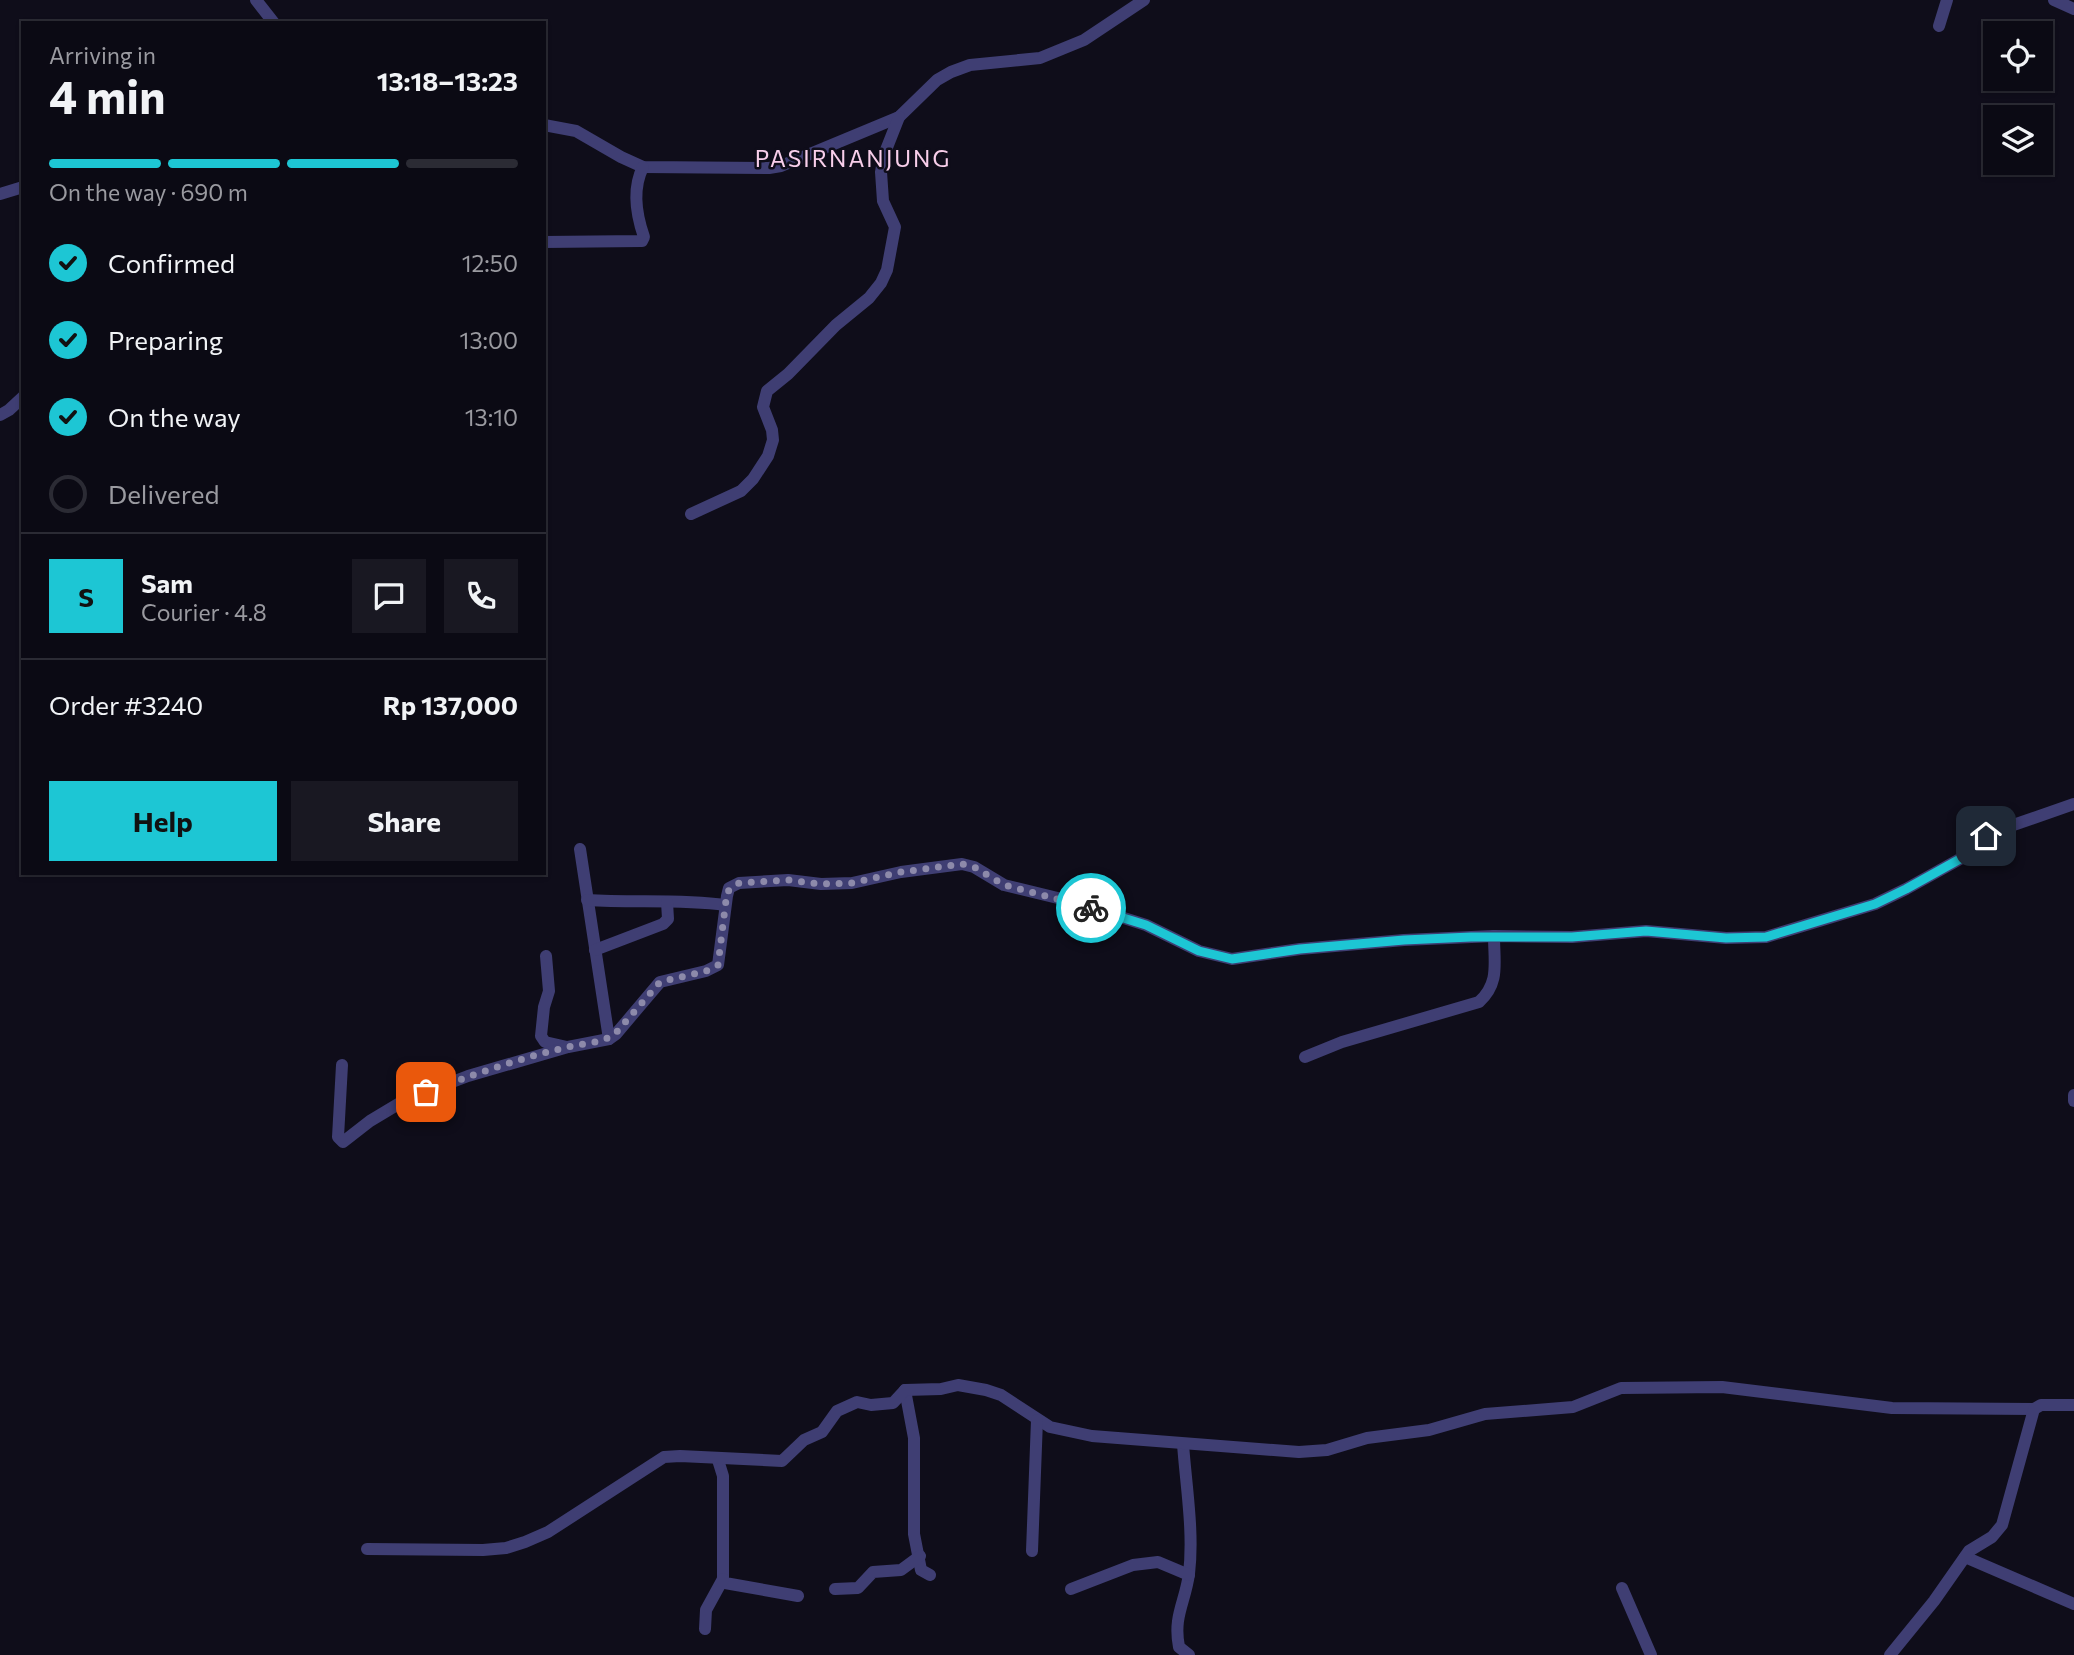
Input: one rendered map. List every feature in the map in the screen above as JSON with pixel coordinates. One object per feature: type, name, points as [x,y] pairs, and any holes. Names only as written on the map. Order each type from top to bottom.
[{"type":"street","points":[[256,0],[272,21]]},
{"type":"street","points":[[546,125],[576,131],[621,158],[643,167],[781,166],[898,117],[937,80],[951,72],[970,65],[1040,58],[1084,40],[1144,0]]},
{"type":"street","points":[[1939,26],[1947,0]]},
{"type":"street","points":[[2053,0],[2074,9]]},
{"type":"street","points":[[691,514],[741,491],[753,479],[768,456],[773,440],[763,407],[767,391],[788,374],[836,325],[869,298],[884,276],[894,244],[895,227],[883,201],[881,172],[884,155],[898,117]]},
{"type":"street","points":[[546,242],[642,241],[644,237],[639,223],[635,189],[643,167]]},
{"type":"street","points":[[0,194],[21,188]]},
{"type":"street","points":[[0,415],[21,399]]},
{"type":"street","points":[[342,1065],[338,1138],[343,1142],[370,1121],[405,1100],[468,1076],[568,1047],[609,1039],[660,982],[706,971],[718,965],[729,888],[739,883],[788,880],[821,884],[852,883],[901,872],[962,864],[974,867],[1004,885],[1070,901],[1146,925],[1199,951],[1232,959],[1339,946],[1494,936],[1572,937],[1646,931],[1726,938],[1769,937],[1875,904],[1960,859],[1986,836],[2074,804]]},
{"type":"street","points":[[580,849],[609,1039]]},
{"type":"street","points":[[587,900],[725,905]]},
{"type":"street","points":[[594,950],[663,924],[668,919],[667,902]]},
{"type":"street","points":[[1305,1057],[1342,1042],[1479,1002],[1488,994],[1493,984],[1494,936]]},
{"type":"street","points":[[546,956],[549,991],[544,1007],[541,1036],[545,1042],[568,1047]]},
{"type":"street","points":[[2074,1095],[2074,1101]]},
{"type":"street","points":[[368,1549],[506,1548],[548,1532],[664,1457],[782,1461],[804,1440],[822,1432],[837,1411],[856,1402],[871,1405],[893,1404],[905,1390],[941,1389],[958,1384],[1001,1395],[1050,1427],[1091,1436],[1316,1451],[1367,1438],[1429,1430],[1485,1415],[1573,1407],[1621,1388],[1722,1387],[1892,1408],[2034,1409],[2041,1405],[2074,1405]]},
{"type":"street","points":[[905,1390],[914,1438],[914,1534],[921,1570],[930,1576]]},
{"type":"street","points":[[1890,1655],[1934,1601],[1965,1557],[1992,1537],[2002,1525],[2034,1409]]},
{"type":"street","points":[[1032,1551],[1037,1420]]},
{"type":"street","points":[[1183,1444],[1190,1548],[1189,1575],[1175,1629],[1179,1647],[1189,1655]]},
{"type":"street","points":[[705,1629],[706,1610],[723,1579],[723,1476],[718,1460]]},
{"type":"street","points":[[835,1589],[858,1588],[873,1572],[901,1570],[920,1556]]},
{"type":"street","points":[[1965,1557],[2074,1604]]},
{"type":"street","points":[[1070,1589],[1133,1565],[1158,1562],[1189,1575]]},
{"type":"street","points":[[723,1579],[729,1585],[798,1596]]},
{"type":"street","points":[[1622,1588],[1651,1655]]},
{"type":"way so far","points":[[426,1092],[468,1076],[568,1047],[609,1039],[660,982],[676,976],[706,971],[718,965],[727,892],[739,883],[788,880],[821,884],[852,883],[901,872],[962,864],[974,867],[1004,885],[1091,908]]},
{"type":"district","name":"PASIRNANJUNG","points":[[853,159]]},
{"type":"route","points":[[1091,908],[1146,925],[1199,951],[1232,959],[1300,949],[1494,936],[1572,937],[1646,931],[1726,938],[1766,937],[1875,904],[1960,859],[1986,836]]}]
